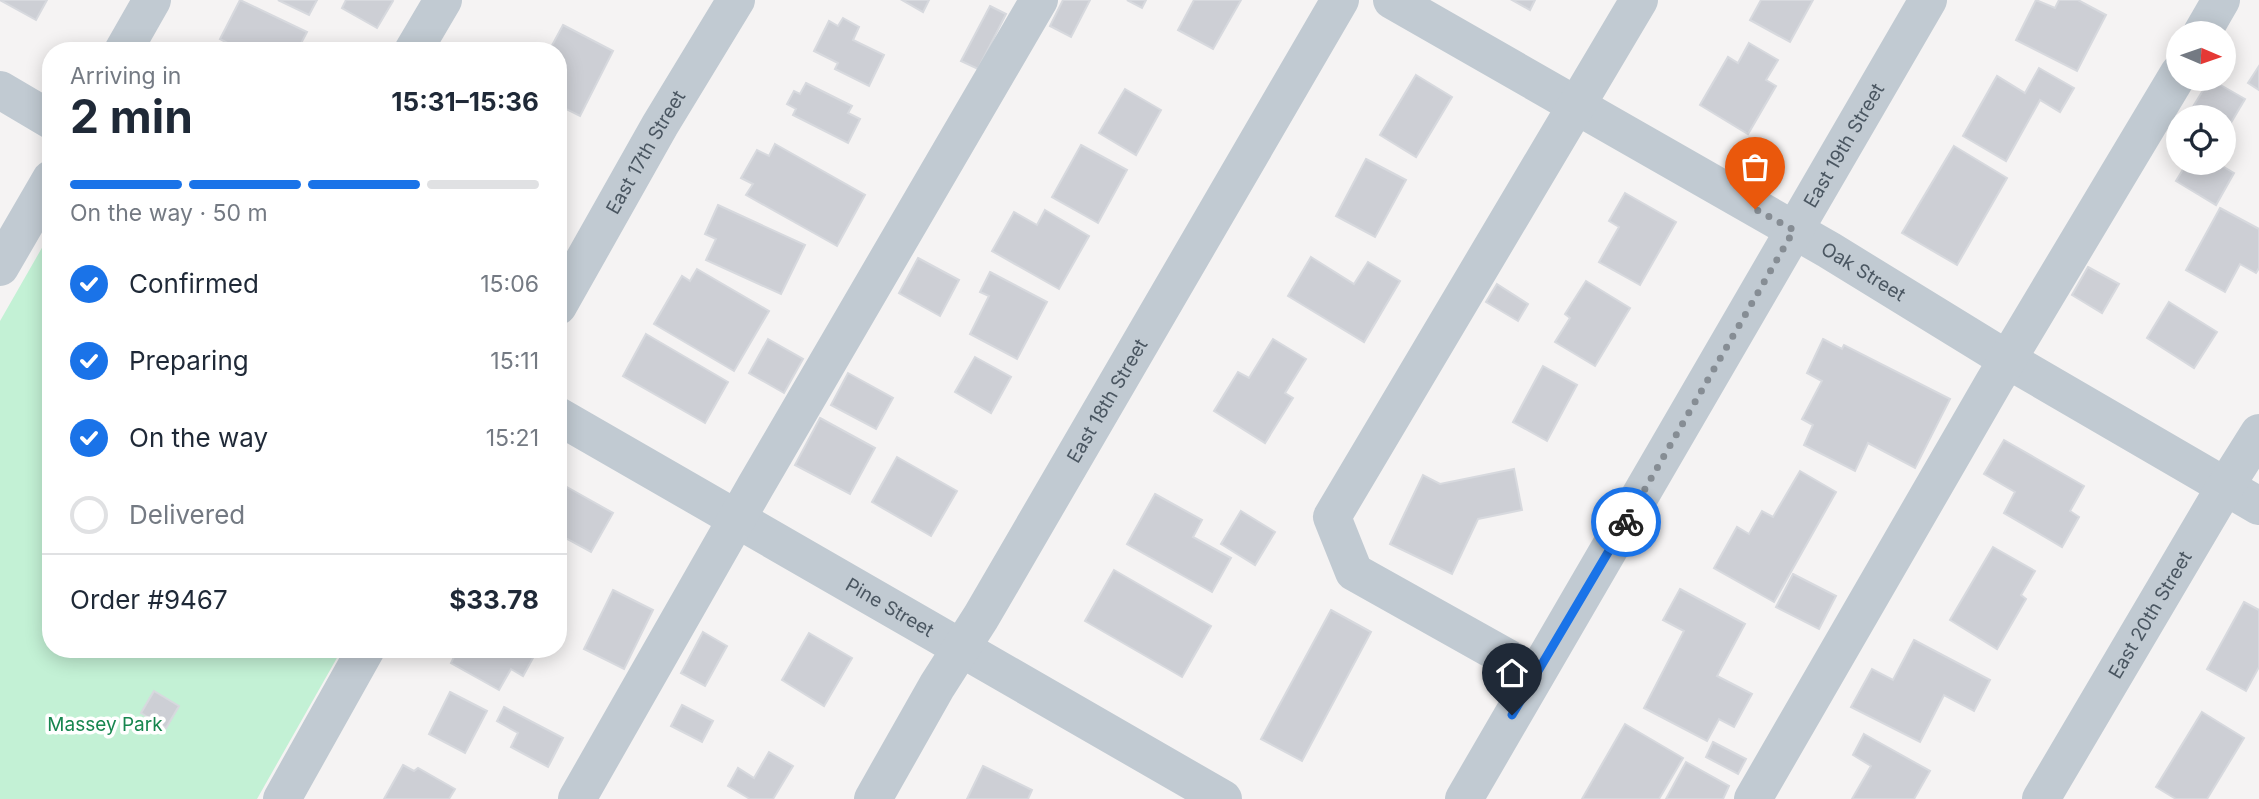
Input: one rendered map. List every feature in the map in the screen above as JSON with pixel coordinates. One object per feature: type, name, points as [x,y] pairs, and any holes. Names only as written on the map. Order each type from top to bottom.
[{"type":"street","points":[[128,42],[152,0]]},
{"type":"street","points":[[419,42],[443,0]]},
{"type":"street","name":"East 17th Street","points":[[567,290],[660,125],[736,0]]},
{"type":"street","points":[[577,799],[737,518],[1039,0]]},
{"type":"street","name":"East 18th Street","points":[[873,799],[1340,0]]},
{"type":"street","name":"Oak Street","points":[[1392,0],[1794,230],[2008,360],[2259,506]]},
{"type":"street","points":[[1536,674],[1354,572],[1332,517],[1639,0]]},
{"type":"street","name":"East 19th Street","points":[[1464,799],[1656,472],[1927,0]]},
{"type":"street","points":[[2209,21],[2221,0]]},
{"type":"street","points":[[0,90],[42,115]]},
{"type":"street","points":[[1753,799],[2008,360],[2168,91]]},
{"type":"street","points":[[0,267],[42,195]]},
{"type":"street","name":"Pine Street","points":[[567,421],[961,648],[1182,789],[1223,799]]},
{"type":"street","name":"East 20th Street","points":[[2041,799],[2259,433]]},
{"type":"street","points":[[282,799],[361,658]]},
{"type":"green space","name":"Massey Park","points":[[42,248],[42,658],[337,658],[257,799],[0,799],[0,321]]},
{"type":"building","points":[[0,0],[47,0],[36,20]]},
{"type":"building","points":[[240,0],[307,32],[302,42],[226,42],[220,39]]},
{"type":"building","points":[[278,0],[317,0],[309,15]]},
{"type":"building","points":[[346,0],[393,1],[377,28],[342,8]]},
{"type":"building","points":[[902,0],[929,0],[923,12]]},
{"type":"building","points":[[1063,0],[1090,0],[1071,37],[1050,26]]},
{"type":"building","points":[[1127,0],[1146,0],[1142,8]]},
{"type":"building","points":[[1194,0],[1241,0],[1213,49],[1178,30]]},
{"type":"building","points":[[1512,0],[1535,0],[1530,10]]},
{"type":"building","points":[[1761,0],[1813,0],[1790,42],[1750,20]]},
{"type":"building","points":[[2036,0],[2055,8],[2059,0],[2078,0],[2106,15],[2077,71],[2016,40]]},
{"type":"building","points":[[990,6],[1006,14],[978,69],[961,61]]},
{"type":"building","points":[[843,18],[859,27],[853,40],[884,55],[869,86],[835,69],[838,63],[814,51],[829,21],[838,26]]},
{"type":"building","points":[[563,25],[613,51],[580,116],[567,110],[567,42],[554,42]]},
{"type":"building","points":[[1749,43],[1778,60],[1766,80],[1776,86],[1748,134],[1700,105],[1728,57],[1738,63]]},
{"type":"building","points":[[2259,66],[2259,90],[2248,83]]},
{"type":"building","points":[[2039,68],[2074,88],[2060,112],[2040,100],[2006,161],[1963,136],[1997,76],[2025,93]]},
{"type":"building","points":[[1416,75],[1452,97],[1416,157],[1380,135]]},
{"type":"building","points":[[806,83],[852,106],[848,113],[860,119],[848,143],[793,115],[796,109],[787,104],[794,91],[800,94]]},
{"type":"building","points":[[1125,89],[1161,110],[1136,155],[1099,133]]},
{"type":"building","points":[[2203,91],[2231,91],[2245,99],[2236,114],[2236,105],[2194,105]]},
{"type":"building","points":[[775,144],[865,195],[837,246],[746,195],[753,184],[741,178],[757,150],[769,156]]},
{"type":"building","points":[[1081,145],[1127,170],[1098,223],[1052,197]]},
{"type":"building","points":[[1954,146],[2007,178],[1957,265],[1902,233]]},
{"type":"building","points":[[1366,159],[1406,180],[1375,237],[1336,216]]},
{"type":"building","points":[[2180,175],[2233,175],[2216,205],[2176,181]]},
{"type":"building","points":[[1625,193],[1676,222],[1640,285],[1599,262],[1619,227],[1609,221]]},
{"type":"building","points":[[718,205],[805,245],[781,294],[706,260],[716,239],[705,234]]},
{"type":"building","points":[[2220,208],[2259,229],[2259,268],[2256,273],[2240,264],[2225,292],[2186,270]]},
{"type":"building","points":[[1045,210],[1089,236],[1059,289],[992,251],[1014,212],[1037,225]]},
{"type":"building","points":[[1311,257],[1354,284],[1368,262],[1400,281],[1364,342],[1288,296]]},
{"type":"building","points":[[918,258],[959,280],[940,316],[899,293]]},
{"type":"building","points":[[2088,267],[2119,284],[2102,313],[2072,295]]},
{"type":"building","points":[[697,269],[769,311],[734,371],[654,324],[682,276],[690,281]]},
{"type":"building","points":[[990,272],[1047,302],[1017,359],[970,334],[989,296],[980,292]]},
{"type":"building","points":[[1586,281],[1630,308],[1595,366],[1555,342],[1570,318],[1565,314]]},
{"type":"building","points":[[1497,284],[1528,304],[1518,321],[1486,302]]},
{"type":"building","points":[[2169,302],[2217,332],[2194,368],[2147,338]]},
{"type":"building","points":[[646,334],[728,382],[705,423],[623,376]]},
{"type":"building","points":[[768,339],[803,359],[784,393],[749,373]]},
{"type":"building","points":[[1273,339],[1306,359],[1285,393],[1293,398],[1265,443],[1214,411],[1238,372],[1249,378]]},
{"type":"building","points":[[1823,339],[1842,349],[1844,345],[1950,399],[1915,468],[1868,443],[1855,471],[1804,445],[1813,425],[1802,419],[1822,381],[1807,373]]},
{"type":"building","points":[[975,357],[1011,377],[991,413],[955,392]]},
{"type":"building","points":[[1543,366],[1577,385],[1547,441],[1513,422]]},
{"type":"building","points":[[848,373],[893,398],[876,429],[831,405]]},
{"type":"building","points":[[820,418],[875,448],[850,494],[795,465]]},
{"type":"building","points":[[2004,440],[2084,486],[2070,511],[2079,517],[2062,547],[2004,513],[2015,492],[1984,474]]},
{"type":"building","points":[[897,457],[957,491],[931,536],[872,502]]},
{"type":"building","points":[[1514,469],[1522,510],[1478,519],[1452,574],[1390,544],[1423,475],[1440,484]]},
{"type":"building","points":[[1800,471],[1836,492],[1774,602],[1714,568],[1737,527],[1749,534],[1762,511],[1773,517]]},
{"type":"building","points":[[567,487],[613,513],[591,552],[567,539]]},
{"type":"building","points":[[1155,494],[1202,520],[1193,537],[1231,558],[1212,592],[1127,544]]},
{"type":"building","points":[[1241,511],[1275,532],[1255,565],[1221,544]]},
{"type":"building","points":[[1993,547],[2035,571],[2021,595],[2026,599],[1997,649],[1950,620]]},
{"type":"building","points":[[1114,570],[1211,626],[1182,677],[1085,621]]},
{"type":"building","points":[[1793,574],[1836,596],[1819,629],[1776,607]]},
{"type":"building","points":[[1680,589],[1745,624],[1717,676],[1752,694],[1734,727],[1719,719],[1707,741],[1644,708],[1684,631],[1663,620]]},
{"type":"building","points":[[613,590],[653,610],[624,669],[584,649]]},
{"type":"building","points":[[2244,602],[2259,610],[2259,667],[2246,691],[2207,669]]},
{"type":"building","points":[[1331,610],[1371,632],[1302,761],[1261,739]]},
{"type":"building","points":[[703,632],[727,646],[705,686],[681,673]]},
{"type":"building","points":[[809,633],[852,658],[824,706],[782,680]]},
{"type":"building","points":[[1914,640],[1990,680],[1974,711],[1944,695],[1920,742],[1851,707],[1872,669],[1893,680]]},
{"type":"building","points":[[454,658],[533,658],[523,676],[511,669],[499,690],[451,663]]},
{"type":"building","points":[[154,691],[179,706],[166,728],[141,713]]},
{"type":"building","points":[[450,692],[487,711],[465,753],[429,734]]},
{"type":"building","points":[[682,705],[713,721],[702,742],[671,726]]},
{"type":"building","points":[[504,707],[563,738],[548,767],[511,747],[518,733],[497,721]]},
{"type":"building","points":[[2202,712],[2244,738],[2207,799],[2176,799],[2156,787]]},
{"type":"building","points":[[1625,724],[1683,758],[1659,799],[1582,799]]},
{"type":"building","points":[[1864,734],[1930,771],[1914,799],[1852,799],[1871,766],[1853,755]]},
{"type":"building","points":[[1713,742],[1746,759],[1738,774],[1706,757]]},
{"type":"building","points":[[769,752],[793,766],[773,799],[750,799],[728,786],[738,768],[754,778]]},
{"type":"building","points":[[1686,762],[1729,786],[1723,799],[1666,799]]},
{"type":"building","points":[[403,765],[414,771],[418,768],[455,789],[449,799],[384,799]]},
{"type":"building","points":[[983,766],[1032,790],[1028,799],[967,799]]},
{"type":"way so far","points":[[1626,522],[1794,230],[1755,209]]},
{"type":"route","points":[[1512,715],[1626,522]]}]
